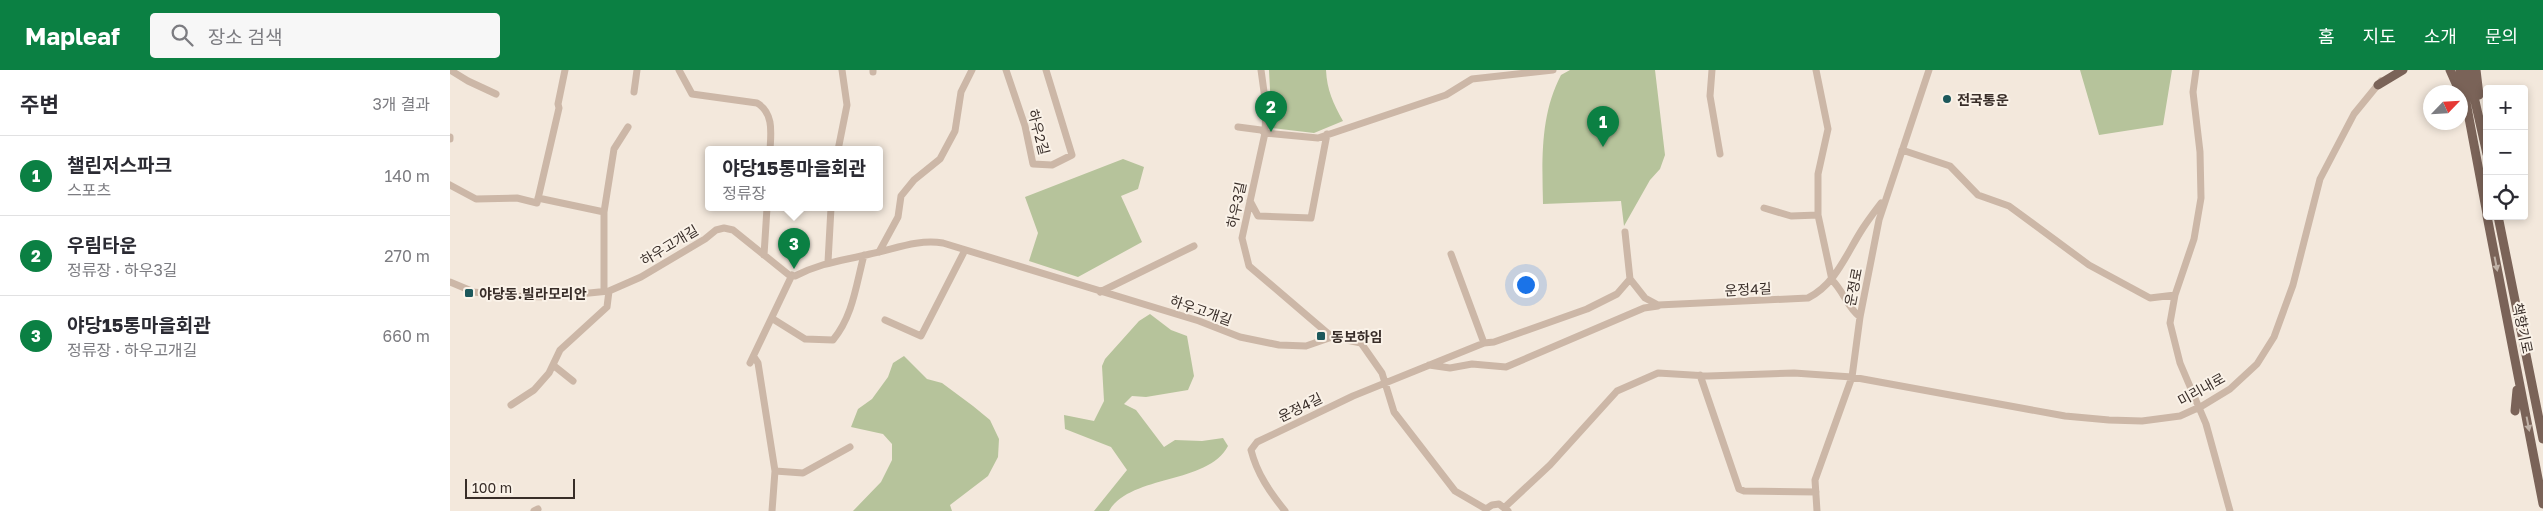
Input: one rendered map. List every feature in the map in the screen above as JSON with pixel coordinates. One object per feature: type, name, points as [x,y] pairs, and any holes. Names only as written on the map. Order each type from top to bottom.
[{"type":"main road","points":[[2378,85],[2403,70]]},
{"type":"main road","points":[[2450,70],[2457,85]]},
{"type":"main road","name":"책향기로","points":[[2460,70],[2483,195]]},
{"type":"main road","points":[[2468,70],[2483,138]]},
{"type":"main road","points":[[2476,70],[2483,130]]},
{"type":"main road","points":[[2468,129],[2474,149]]},
{"type":"main road","name":"책향기로","points":[[2488,220],[2543,504]]},
{"type":"main road","name":"책향기로","points":[[2499,220],[2543,439]]},
{"type":"main road","points":[[2514,352],[2518,396],[2515,411]]},
{"type":"street","points":[[450,70],[496,94]]},
{"type":"street","points":[[450,185],[476,200],[516,198],[537,203],[559,108],[558,104],[565,70]]},
{"type":"street","points":[[634,92],[637,70]]},
{"type":"street","points":[[679,70],[692,94],[757,103],[762,106],[771,121],[770,146]]},
{"type":"street","points":[[839,146],[847,105],[842,70]]},
{"type":"street","points":[[879,252],[898,217],[900,196],[914,180],[940,159],[955,131],[961,92],[972,70]]},
{"type":"street","name":"하우2길","points":[[1006,70],[1025,126],[1033,164],[1052,164],[1072,155],[1046,70]]},
{"type":"street","name":"하우3길","points":[[1261,70],[1266,106],[1265,133],[1242,238],[1248,266],[1332,337]]},
{"type":"street","points":[[1238,127],[1261,130],[1265,133],[1318,138],[1437,99],[1472,79],[1553,70]]},
{"type":"street","points":[[1712,70],[1710,96],[1720,154]]},
{"type":"street","points":[[1816,70],[1828,129],[1818,174],[1816,192],[1818,215],[1832,280],[1840,287],[1851,310],[1860,317]]},
{"type":"street","name":"운정로","points":[[1817,511],[1816,480],[1852,377],[1860,317],[1878,220],[1929,70]]},
{"type":"street","points":[[2196,70],[2193,92],[2200,152],[2201,198],[2194,238],[2171,312],[2172,334],[2180,362],[2199,408],[2230,511]]},
{"type":"street","name":"미리내로","points":[[1507,509],[1617,392],[1658,373],[1700,375],[1794,373],[1852,377],[2065,416],[2108,420],[2142,421],[2180,416],[2199,408],[2230,389],[2257,364],[2274,337],[2294,285],[2320,179],[2354,114],[2378,85],[2392,72]]},
{"type":"street","points":[[512,405],[534,390],[550,373],[560,350],[607,307],[603,263],[604,212],[614,149],[628,126]]},
{"type":"street","points":[[1250,200],[1258,216],[1311,218],[1327,134]]},
{"type":"street","points":[[1902,150],[1950,166],[1978,195],[2009,206],[2089,264],[2150,298],[2175,295]]},
{"type":"street","name":"운정4길","points":[[1429,365],[1450,368],[1472,364],[1506,367],[1644,308],[1808,298],[1821,292],[1832,280],[1863,227],[1886,197]]},
{"type":"street","points":[[538,198],[604,212]]},
{"type":"street","points":[[1764,208],[1791,216],[1818,215]]},
{"type":"street","points":[[764,255],[767,211]]},
{"type":"street","points":[[828,262],[831,211]]},
{"type":"street","name":"하우고개길","points":[[450,282],[474,292],[504,296],[550,297],[606,291],[640,277],[705,239],[716,230],[724,228],[734,230],[792,275],[828,262],[930,241],[966,250],[1199,321],[1240,337],[1279,345],[1306,346],[1332,337]]},
{"type":"street","points":[[1625,232],[1630,279],[1645,298],[1658,306]]},
{"type":"street","points":[[1100,292],[1194,246]]},
{"type":"street","points":[[885,320],[921,336],[966,250]]},
{"type":"street","points":[[1450,254],[1484,343]]},
{"type":"street","points":[[773,318],[805,339],[833,340],[842,330],[855,295],[864,256]]},
{"type":"street","points":[[772,511],[775,471],[758,364],[752,360],[792,275]]},
{"type":"street","name":"운정4길","points":[[1285,511],[1265,486],[1254,461],[1251,450],[1257,442],[1385,382],[1484,343],[1494,342],[1586,309],[1617,294],[1630,279]]},
{"type":"street","points":[[1332,337],[1361,343],[1382,373],[1394,412],[1455,491],[1486,510],[1492,505],[1499,504],[1507,509]]},
{"type":"street","points":[[553,365],[573,381]]},
{"type":"street","points":[[1700,375],[1739,489],[1744,491],[1816,492]]},
{"type":"street","points":[[775,471],[803,473],[850,447]]},
{"type":"green space","points":[[1269,70],[1326,70],[1331,96],[1343,121],[1314,133],[1272,128]]},
{"type":"green space","points":[[1570,70],[1655,70],[1665,155],[1660,169],[1650,180],[1624,226],[1621,201],[1543,204],[1543,154],[1549,106],[1561,75]]},
{"type":"green space","points":[[2080,70],[2172,70],[2163,125],[2099,135]]},
{"type":"green space","points":[[1123,159],[1144,167],[1138,189],[1121,196],[1142,242],[1078,277],[1029,261],[1038,233],[1025,197]]},
{"type":"green space","points":[[1150,314],[1171,330],[1187,336],[1194,376],[1188,390],[1146,397],[1132,396],[1124,404],[1136,410],[1164,447],[1175,440],[1202,441],[1223,438],[1228,446],[1218,458],[1204,467],[1134,491],[1120,499],[1109,511],[1094,511],[1127,470],[1111,447],[1065,429],[1064,415],[1094,421],[1104,401],[1102,366],[1105,359],[1139,321]]},
{"type":"green space","points":[[904,356],[927,379],[942,383],[990,420],[999,439],[998,457],[988,476],[950,505],[952,511],[853,511],[881,482],[892,460],[892,444],[883,434],[851,427],[858,409],[872,399],[888,377],[893,363]]},
{"type":"place","name":"전국통운","points":[[1947,99]]},
{"type":"place","name":"우림타운","points":[[1271,132]]},
{"type":"place","name":"챌린저스파크","points":[[1603,147]]},
{"type":"place","name":"야당15통마을회관","points":[[794,269]]},
{"type":"place","name":"야당동.빌라모리안","points":[[469,293]]},
{"type":"place","name":"동보하임","points":[[1321,336]]}]
